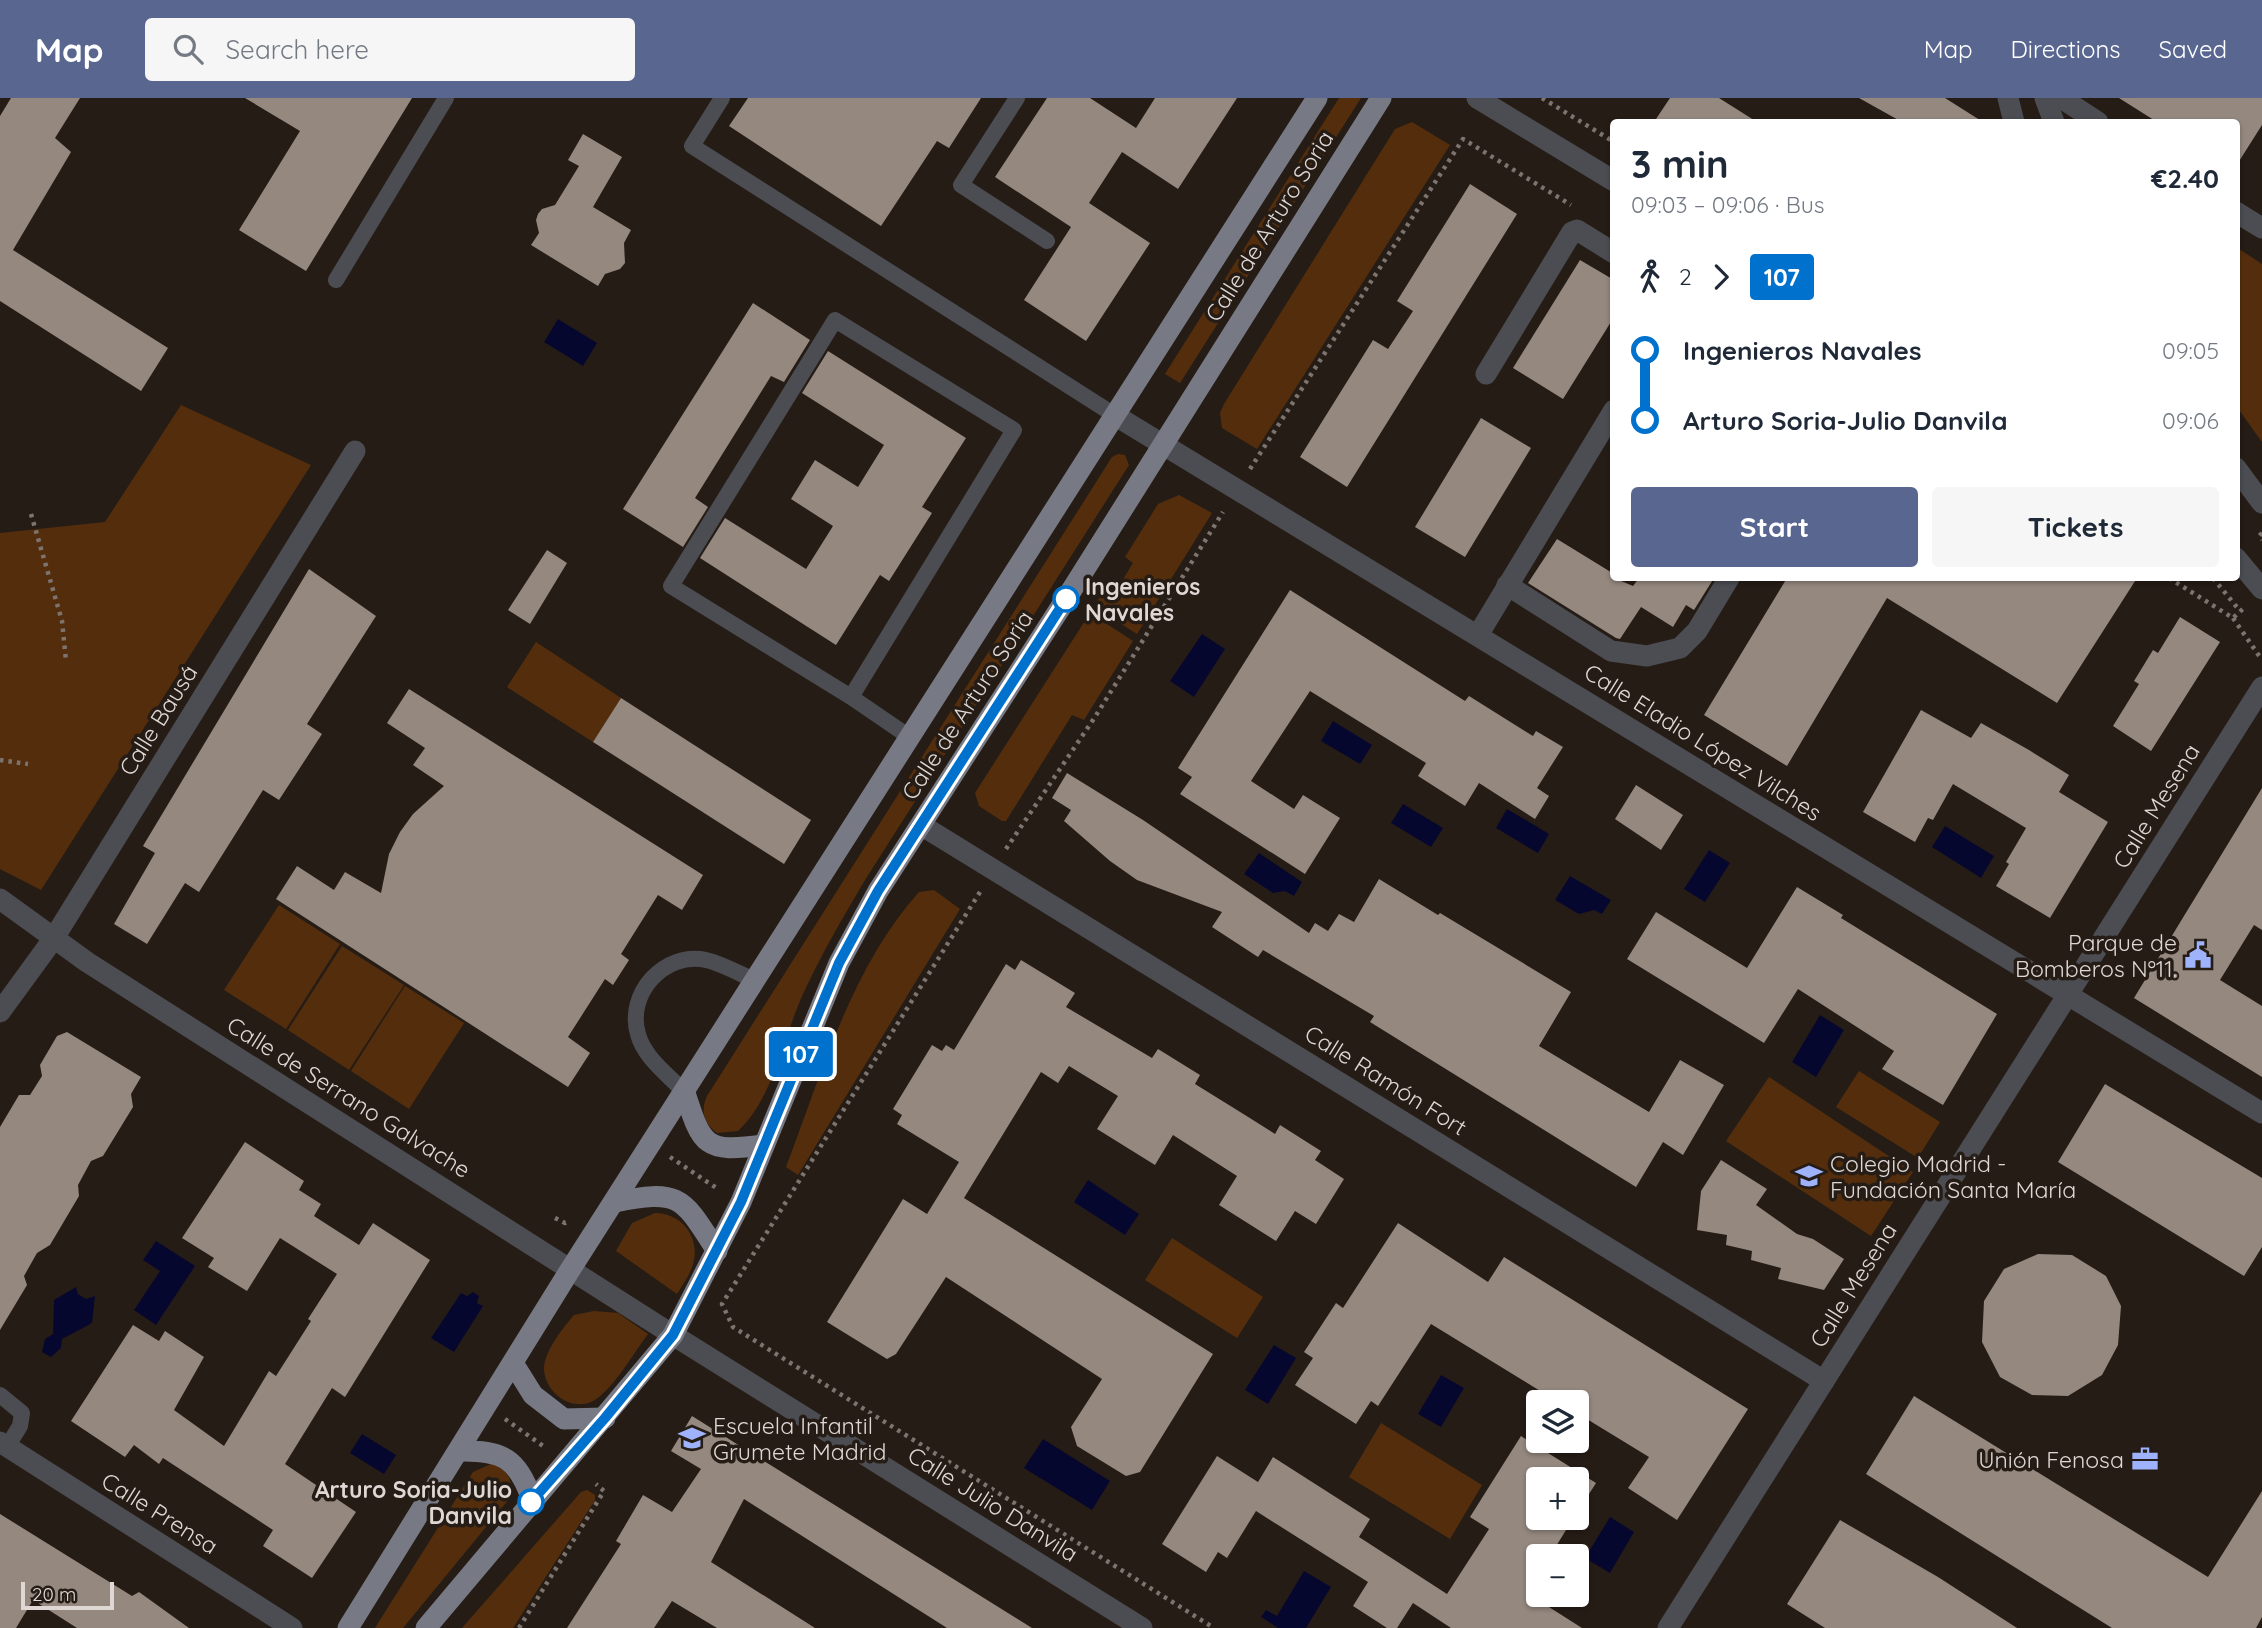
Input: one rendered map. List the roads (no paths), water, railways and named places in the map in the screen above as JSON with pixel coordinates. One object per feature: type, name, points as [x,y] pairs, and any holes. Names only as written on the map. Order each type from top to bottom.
[{"type":"main road","name":"Calle de Arturo Soria","points":[[348,1628],[570,1270],[1317,98]]},
{"type":"main road","name":"Calle de Arturo Soria","points":[[426,1628],[673,1335],[717,1251],[839,963],[878,891],[1381,98]]},
{"type":"main road","points":[[685,1093],[698,1133],[711,1143],[726,1150],[763,1144]]},
{"type":"main road","points":[[615,1202],[657,1194],[689,1206],[717,1251]]},
{"type":"main road","points":[[513,1363],[533,1395],[564,1419],[605,1418]]},
{"type":"main road","points":[[459,1451],[486,1450],[508,1459],[523,1475],[532,1500]]},
{"type":"street","points":[[1477,98],[1610,179]]},
{"type":"street","points":[[2008,98],[2013,119]]},
{"type":"street","points":[[2045,98],[2053,119]]},
{"type":"street","points":[[2061,98],[2093,119]]},
{"type":"street","points":[[2240,215],[2262,229]]},
{"type":"street","points":[[1486,374],[1572,232],[1577,230],[1610,251]]},
{"type":"street","name":"Calle Eladio López Vilches","points":[[1116,416],[1163,442],[2262,1113]]},
{"type":"street","points":[[1478,635],[1610,417]]},
{"type":"street","name":"Calle Bausá","points":[[0,1012],[54,938],[355,451]]},
{"type":"street","points":[[2240,473],[2262,503]]},
{"type":"street","points":[[2240,565],[2258,594]]},
{"type":"street","points":[[1507,585],[1611,651],[1647,656],[1680,648],[1689,640],[1727,581]]},
{"type":"street","name":"Calle Mesena","points":[[1668,1628],[2262,687]]},
{"type":"street","name":"Calle Ramón Fort","points":[[921,825],[1824,1381]]},
{"type":"street","name":"Calle de Serrano Galvache","points":[[0,899],[54,938],[673,1335]]},
{"type":"street","name":"Calle Julio Danvila","points":[[673,1335],[1142,1628]]},
{"type":"street","name":"Calle Prensa","points":[[4,1445],[292,1628]]},
{"type":"lane","points":[[336,280],[446,98]]},
{"type":"lane","points":[[722,98],[692,146],[1116,416]]},
{"type":"lane","points":[[1017,98],[961,185],[1046,241]]},
{"type":"lane","points":[[850,697],[1014,430],[835,320],[671,586],[911,738]]},
{"type":"lane","points":[[685,1093],[646,1052],[638,1034],[635,1014],[640,995],[651,978],[666,966],[685,960],[704,959],[756,981]]},
{"type":"lane","points":[[0,1395],[22,1413],[20,1426],[4,1445]]},
{"type":"place","name":"Ingenieros Navales","points":[[1066,599]]},
{"type":"place","name":"Parque de Bomberos Nº11.","points":[[2198,955]]},
{"type":"place","name":"Colegio Madrid - Fundación Santa María","points":[[1809,1176]]},
{"type":"place","name":"Escuela Infantil Grumete Madrid","points":[[692,1438]]},
{"type":"place","name":"Unión Fenosa","points":[[2145,1459]]},
{"type":"place","name":"Arturo Soria-Julio Danvila","points":[[531,1502]]}]
